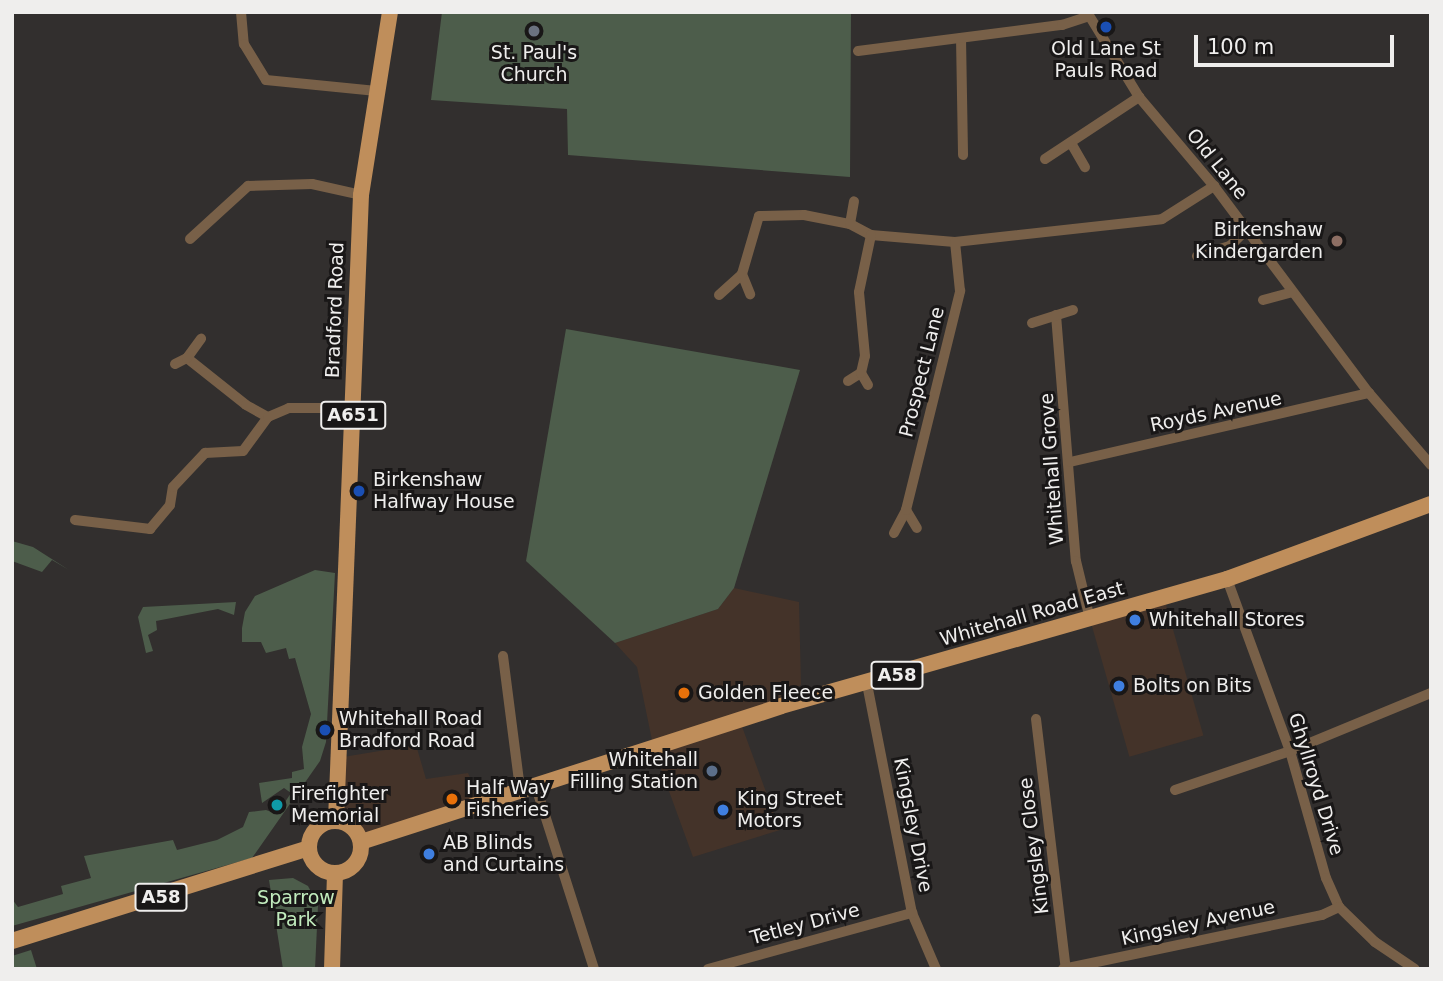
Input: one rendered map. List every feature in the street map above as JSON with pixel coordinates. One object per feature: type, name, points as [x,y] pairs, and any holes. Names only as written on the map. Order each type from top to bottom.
[{"type":"main road","name":"Bradford Road","points":[[337,820],[361,195],[390,12]]},
{"type":"main road","name":"Whitehall Road East","points":[[361,842],[483,805],[528,787],[781,706],[867,684],[1227,579],[1431,504]]},
{"type":"main road","points":[[337,820],[352,826],[361,842],[353,866],[335,873],[316,866],[308,848],[319,825],[337,820]]},
{"type":"main road","name":"A58","points":[[12,941],[308,848]]},
{"type":"main road","points":[[332,969],[335,873]]},
{"type":"street","points":[[242,12],[244,44],[266,80],[376,91]]},
{"type":"street","points":[[858,51],[1062,25],[1088,14]]},
{"type":"street","name":"Old Lane","points":[[1088,14],[1139,97],[1214,186],[1369,393],[1431,465]]},
{"type":"street","points":[[961,38],[963,155]]},
{"type":"street","points":[[1045,159],[1139,97]]},
{"type":"street","points":[[1071,143],[1085,167]]},
{"type":"street","points":[[190,239],[248,186],[312,184],[361,195]]},
{"type":"street","points":[[719,295],[742,274],[759,216],[804,215],[850,224],[871,235],[954,242],[1162,219],[1214,186]]},
{"type":"street","points":[[850,224],[854,201]]},
{"type":"street","points":[[1197,256],[1230,246],[1246,230]]},
{"type":"street","points":[[868,385],[862,373],[859,292],[871,235]]},
{"type":"street","name":"Prospect Lane","points":[[894,533],[906,510],[960,291],[954,242]]},
{"type":"street","points":[[742,274],[750,294]]},
{"type":"street","points":[[1263,300],[1292,292]]},
{"type":"street","points":[[1032,323],[1073,310]]},
{"type":"street","name":"Whitehall Grove","points":[[1056,315],[1076,561],[1090,619]]},
{"type":"street","points":[[175,364],[187,358],[201,339]]},
{"type":"street","points":[[187,358],[246,405],[268,417]]},
{"type":"street","points":[[848,381],[862,373]]},
{"type":"street","name":"Royds Avenue","points":[[1070,462],[1369,393]]},
{"type":"street","points":[[75,520],[150,529],[170,505],[173,487],[205,453],[243,451],[268,417],[289,408],[353,408]]},
{"type":"street","points":[[906,510],[917,528]]},
{"type":"street","name":"Ghyllroyd Drive","points":[[1227,579],[1290,751],[1326,878],[1339,907],[1375,942],[1415,969]]},
{"type":"street","points":[[503,656],[528,787],[594,969]]},
{"type":"street","name":"Kingsley Drive","points":[[867,684],[912,913],[936,969]]},
{"type":"street","points":[[1175,790],[1290,751],[1431,693]]},
{"type":"street","name":"Kingsley Close","points":[[1037,719],[1065,969]]},
{"type":"street","name":"Kingsley Avenue","points":[[1065,969],[1322,915],[1339,907]]},
{"type":"street","name":"Tetley Drive","points":[[708,969],[912,913]]},
{"type":"shaded area","points":[[734,588],[799,602],[801,685],[740,721],[780,830],[693,857],[654,750],[637,667],[615,643],[718,609]]},
{"type":"shaded area","points":[[1164,598],[1203,735],[1129,757],[1090,619]]},
{"type":"shaded area","points":[[416,745],[426,779],[468,773],[483,805],[359,837],[352,826],[336,820],[337,758]]},
{"type":"green space","points":[[442,12],[851,12],[850,177],[568,155],[567,109],[431,100]]},
{"type":"green space","points":[[566,329],[800,370],[734,588],[718,609],[615,643],[526,561]]},
{"type":"green space","points":[[12,541],[33,547],[69,570],[52,560],[42,572],[12,561]]},
{"type":"green space","points":[[315,570],[335,573],[326,742],[320,761],[252,858],[12,926],[12,899],[18,907],[63,894],[61,886],[91,878],[84,856],[173,840],[177,850],[217,840],[243,827],[249,812],[266,810],[277,814],[291,793],[284,788],[262,803],[259,783],[292,778],[292,772],[304,769],[302,747],[311,714],[295,658],[289,659],[286,648],[266,653],[261,642],[242,642],[242,628],[245,612],[255,596]]},
{"type":"green space","points":[[236,602],[234,615],[218,609],[156,621],[157,630],[148,635],[153,651],[146,653],[138,617],[143,607]]},
{"type":"green space","name":"Sparrow Park","points":[[293,878],[308,886],[318,905],[315,969],[283,969],[269,880]]},
{"type":"green space","points":[[31,950],[37,969],[12,969],[12,956]]},
{"type":"place","name":"Old Lane St Pauls Road","points":[[1106,27]]},
{"type":"place","name":"St. Paul's Church","points":[[534,31]]},
{"type":"place","name":"Birkenshaw Kindergarden","points":[[1337,241]]},
{"type":"place","name":"Birkenshaw Halfway House","points":[[359,491]]},
{"type":"place","name":"Whitehall Stores","points":[[1135,620]]},
{"type":"place","name":"Bolts on Bits","points":[[1119,686]]},
{"type":"place","name":"Golden Fleece","points":[[684,693]]},
{"type":"place","name":"Whitehall Road Bradford Road","points":[[325,730]]},
{"type":"place","name":"Whitehall Filling Station","points":[[712,771]]},
{"type":"place","name":"Half Way Fisheries","points":[[452,799]]},
{"type":"place","name":"Firefighter Memorial","points":[[277,805]]},
{"type":"place","name":"King Street Motors","points":[[723,810]]},
{"type":"place","name":"AB Blinds and Curtains","points":[[429,854]]}]
